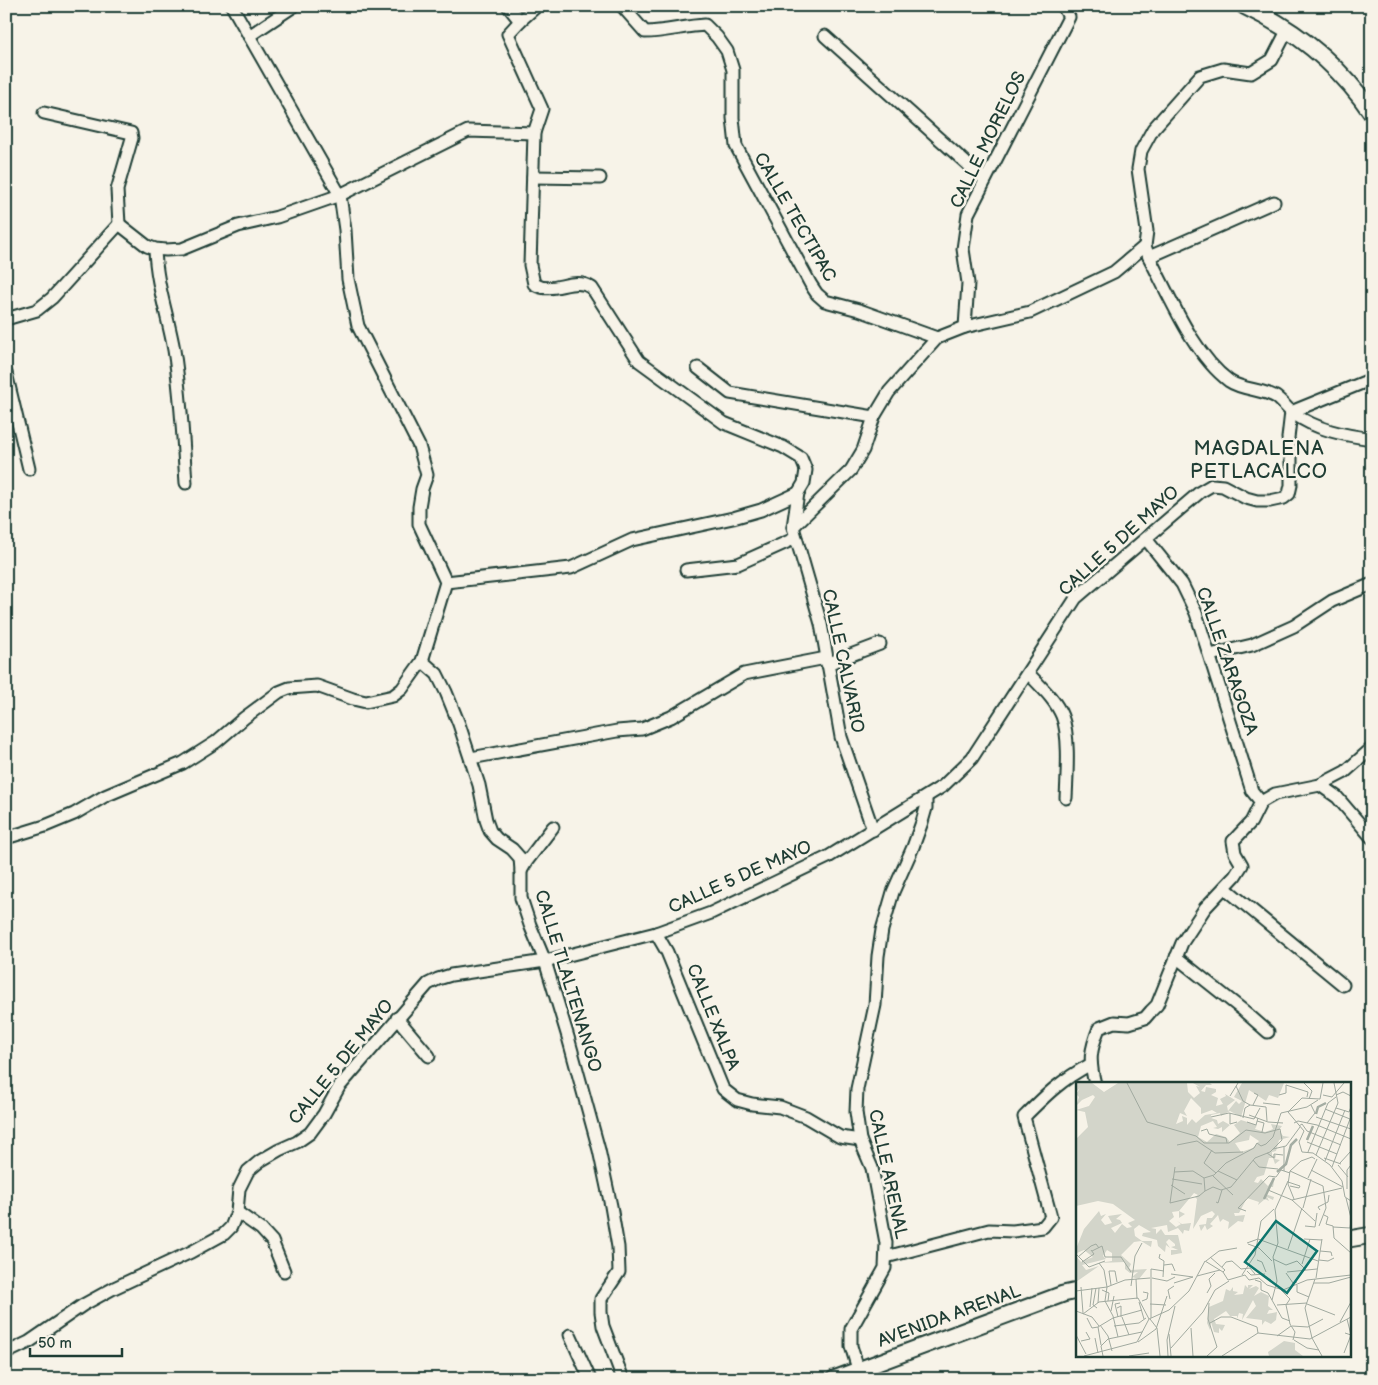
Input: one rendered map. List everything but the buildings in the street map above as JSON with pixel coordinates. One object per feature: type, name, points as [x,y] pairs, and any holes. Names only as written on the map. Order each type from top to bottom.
[{"type":"main road","points":[[1245,6],[1262,10],[1318,52],[1342,76],[1372,113]]},
{"type":"street","points":[[6,838],[45,826],[74,814],[105,796],[183,763],[216,742],[279,692],[289,688],[317,686],[353,700],[366,702],[393,696],[402,689],[422,660],[446,582],[420,524],[419,507],[427,475],[419,446],[358,326],[348,279],[345,230],[340,195],[232,6]]},
{"type":"street","points":[[249,36],[294,6]]},
{"type":"street","points":[[508,6],[520,21]]},
{"type":"street","points":[[537,6],[508,34],[542,109],[534,133],[530,265],[534,284],[540,288],[548,289],[583,283],[592,288],[639,361],[724,423],[783,447],[801,458],[806,470],[804,483],[798,493],[794,533]]},
{"type":"street","name":"CALLE TECTIPAC","points":[[622,6],[645,32],[665,32],[683,27],[705,25],[727,51],[733,70],[733,118],[736,146],[744,164],[817,294],[825,301],[859,310],[937,338]]},
{"type":"street","points":[[1064,9],[1076,6]]},
{"type":"street","name":"CALLE MORELOS","points":[[965,327],[968,283],[963,249],[968,214],[1069,17],[1064,9]]},
{"type":"street","points":[[1288,30],[1272,60],[1251,73],[1223,69],[1200,76],[1153,128],[1141,151],[1138,169],[1148,231],[1147,252],[1194,342],[1210,362],[1231,382],[1276,397],[1292,412],[1328,431],[1372,439]]},
{"type":"street","points":[[825,36],[985,180]]},
{"type":"street","points":[[6,318],[37,310],[52,298],[119,224],[117,190],[132,138],[131,133],[44,113]]},
{"type":"street","points":[[119,224],[147,246],[166,250],[182,249],[238,226],[276,217],[340,195],[468,131],[534,133]]},
{"type":"street","points":[[533,177],[600,178]]},
{"type":"street","points":[[686,570],[738,564],[794,533],[851,470],[862,450],[874,417],[889,392],[937,338],[965,327],[1030,312],[1114,272],[1147,252],[1274,202]]},
{"type":"street","points":[[155,249],[156,266],[174,350],[186,483]]},
{"type":"street","points":[[698,368],[730,393],[874,417]]},
{"type":"street","points":[[6,373],[28,469]]},
{"type":"street","points":[[1292,412],[1372,379]]},
{"type":"street","name":"CALLE 5 DE MAYO","points":[[6,1353],[29,1342],[83,1305],[106,1292],[191,1252],[224,1234],[231,1227],[237,1212],[239,1189],[248,1171],[260,1161],[297,1142],[310,1133],[324,1114],[339,1087],[428,984],[438,979],[545,961],[656,933],[710,913],[828,857],[943,786],[972,758],[1076,598],[1200,492],[1212,485],[1223,486],[1246,498],[1257,501],[1284,498],[1289,494],[1291,458],[1288,438],[1292,412]]},
{"type":"street","points":[[446,582],[571,568],[632,540],[761,510],[798,493]]},
{"type":"street","name":"CALLE CALVARIO","points":[[794,533],[821,624],[826,661],[841,737],[873,830]]},
{"type":"street","name":"CALLE ZARAGOZA","points":[[1146,539],[1182,584],[1196,613],[1252,791],[1262,802]]},
{"type":"street","points":[[1210,655],[1252,645],[1294,626],[1332,601],[1372,584]]},
{"type":"street","points":[[471,758],[642,728],[671,718],[744,674],[826,661],[880,644]]},
{"type":"street","name":"CALLE TLALTENANGO","points":[[422,660],[437,674],[446,692],[471,758],[490,831],[520,858],[521,898],[545,961],[584,1096],[599,1150],[612,1215],[619,1255],[619,1272],[601,1300],[600,1312],[603,1326],[623,1379]]},
{"type":"street","points":[[1028,673],[1043,688],[1062,717],[1067,746],[1066,798]]},
{"type":"street","points":[[1094,1082],[1090,1064],[1093,1045],[1099,1028],[1114,1022],[1129,1024],[1145,1018],[1156,1004],[1182,943],[1206,908],[1225,888],[1242,865],[1235,853],[1234,841],[1251,822],[1262,802],[1275,794],[1320,786],[1345,772],[1372,748]]},
{"type":"street","points":[[1320,786],[1337,797],[1372,838]]},
{"type":"street","name":"CALLE ARENAL","points":[[860,1374],[851,1346],[851,1329],[885,1268],[886,1244],[872,1168],[860,1140],[856,1112],[857,1088],[875,1005],[878,956],[882,930],[893,892],[913,848],[922,822],[926,808],[926,797]]},
{"type":"street","points":[[521,871],[553,826]]},
{"type":"street","points":[[1225,888],[1343,985]]},
{"type":"street","name":"CALLE XALPA","points":[[656,933],[670,959],[723,1089],[736,1100],[780,1107],[806,1117],[840,1137],[860,1140]]},
{"type":"street","points":[[1176,957],[1268,1032]]},
{"type":"street","points":[[397,1018],[429,1056]]},
{"type":"street","points":[[886,1257],[989,1230],[1013,1231],[1043,1228],[1051,1216],[1024,1117],[1051,1090],[1090,1064]]},
{"type":"street","points":[[237,1212],[261,1229],[272,1241],[284,1271]]},
{"type":"street","points":[[1350,1239],[1372,1235]]},
{"type":"street","name":"AVENIDA ARENAL","points":[[834,1379],[860,1374],[1063,1294],[1076,1292]]},
{"type":"street","points":[[570,1335],[590,1379]]},
{"type":"district","name":"MAGDALENA PETLACALCO","points":[[1259,460]]}]
